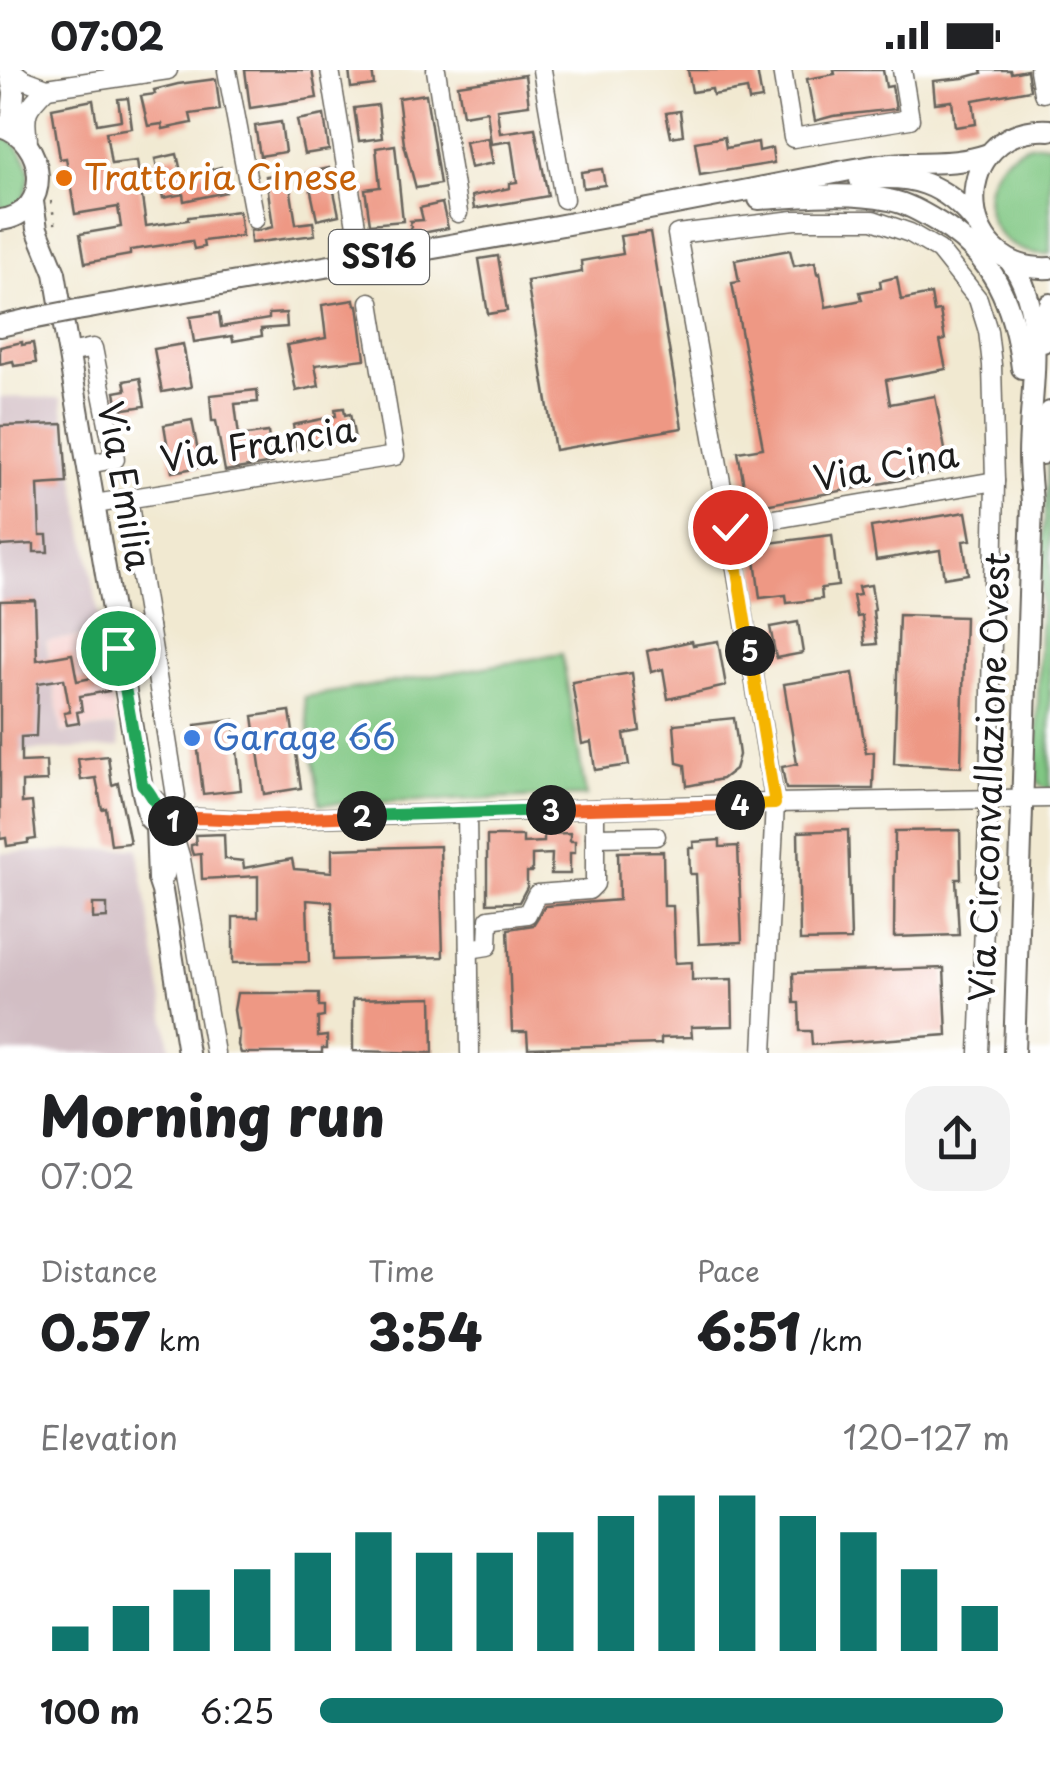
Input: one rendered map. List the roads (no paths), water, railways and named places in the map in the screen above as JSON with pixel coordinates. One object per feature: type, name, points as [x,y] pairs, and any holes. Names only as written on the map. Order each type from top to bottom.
[{"type":"main road","points":[[10,70],[12,115],[27,144]]},
{"type":"main road","points":[[0,74],[0,106]]},
{"type":"main road","points":[[0,126],[15,131],[27,144]]},
{"type":"main road","name":"SS16","points":[[0,326],[866,167],[970,160],[989,154],[1014,135],[1050,130]]},
{"type":"main road","name":"Via Emilia","points":[[27,144],[38,178],[33,202],[37,229],[55,273],[142,784],[149,818],[168,830],[156,849],[158,879],[188,1053]]},
{"type":"main road","points":[[978,224],[973,191],[989,154]]},
{"type":"main road","name":"SS16","points":[[680,204],[757,199],[869,178],[909,179],[940,189],[959,202],[997,252],[1010,260]]},
{"type":"main road","points":[[757,199],[843,196],[892,200],[951,230],[977,252],[1010,306],[1035,454]]},
{"type":"main road","points":[[1,220],[14,218],[33,202]]},
{"type":"main road","points":[[1,220],[32,238],[49,257]]},
{"type":"main road","points":[[1010,260],[1038,269],[1050,268]]},
{"type":"main road","name":"Via Circonvallazione Ovest","points":[[1010,260],[1028,293],[1032,321],[1035,454]]},
{"type":"main road","name":"Via Circonvallazione Ovest","points":[[1014,1053],[1032,503],[1042,348],[1050,304]]},
{"type":"main road","points":[[1035,454],[1050,412]]},
{"type":"street","points":[[10,70],[47,88],[168,70]]},
{"type":"street","points":[[227,70],[255,219]]},
{"type":"street","points":[[330,70],[356,226]]},
{"type":"street","points":[[436,70],[458,213]]},
{"type":"street","points":[[542,70],[564,199]]},
{"type":"street","points":[[782,70],[793,138],[910,120],[902,70]]},
{"type":"street","points":[[1039,70],[1042,93]]},
{"type":"street","points":[[27,144],[28,107],[47,88]]},
{"type":"street","points":[[762,1053],[775,804],[677,234],[794,220],[873,220],[910,233],[939,250],[978,298],[988,331],[995,482],[979,1053]]},
{"type":"street","name":"Via Francia","points":[[95,504],[395,456],[370,302]]},
{"type":"street","name":"Via Cina","points":[[730,527],[995,482]]},
{"type":"street","points":[[128,499],[176,796]]},
{"type":"street","points":[[115,632],[150,626]]},
{"type":"street","points":[[135,747],[168,742]]},
{"type":"street","points":[[215,1053],[180,859],[168,830],[248,820],[1050,798]]},
{"type":"street","points":[[469,948],[488,946],[489,920],[527,914],[537,894],[589,890],[595,884],[595,809]]},
{"type":"street","points":[[467,813],[470,1053]]},
{"type":"street","points":[[595,837],[656,836]]},
{"type":"street","points":[[168,932],[192,928]]},
{"type":"place","name":"Trattoria Cinese","points":[[64,178]]},
{"type":"place","name":"Garage 66","points":[[192,738]]}]
